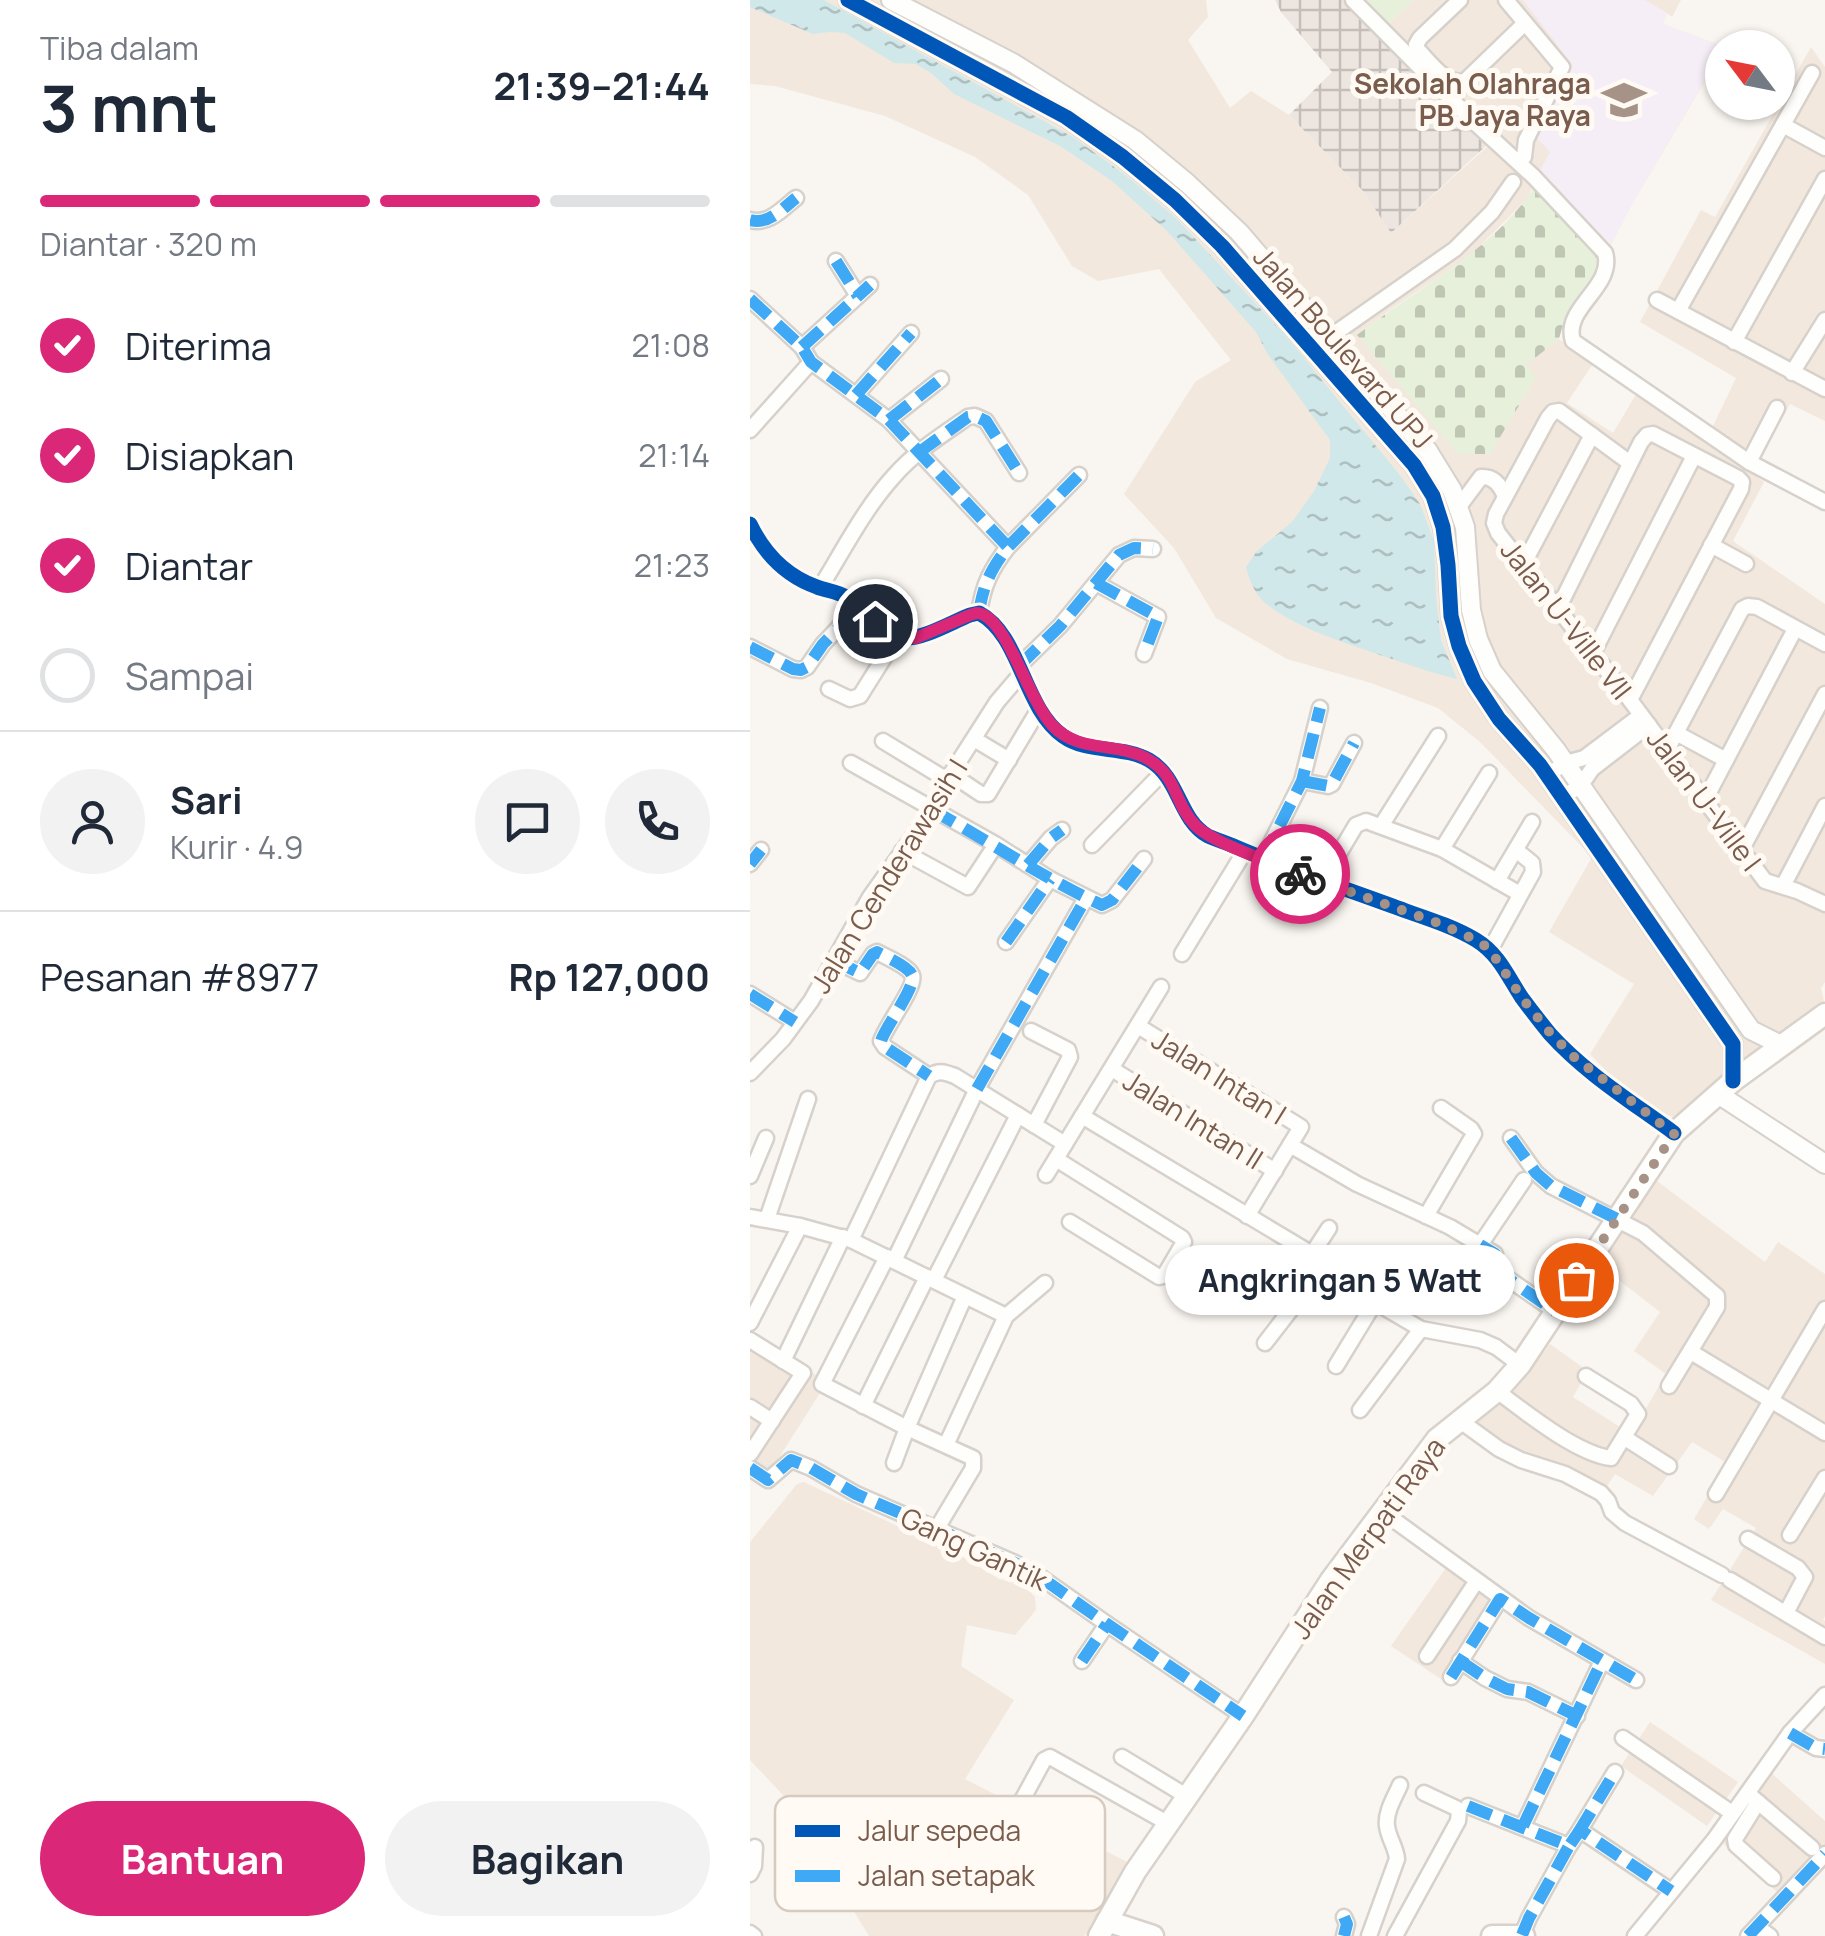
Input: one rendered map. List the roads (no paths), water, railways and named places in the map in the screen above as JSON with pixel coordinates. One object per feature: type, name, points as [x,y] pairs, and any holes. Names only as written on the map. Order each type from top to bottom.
[{"type":"main road","name":"Jalan Merpati Raya","points":[[1103,1929],[1135,1872],[1332,1580],[1426,1453],[1497,1391],[1520,1365],[1674,1134],[1725,1088],[1825,1014]]},
{"type":"main road","points":[[1103,1929],[1153,1936]]},
{"type":"main road","points":[[1492,1936],[1523,1936]]},
{"type":"street","name":"Jalan Boulevard UPJ","points":[[848,0],[1066,118],[1123,157],[1222,246],[1414,465],[1433,496],[1443,527],[1451,616],[1474,681],[1499,719],[1563,797],[1733,1044]]},
{"type":"street","name":"Jalan Boulevard UPJ","points":[[891,0],[1014,63],[1135,140],[1238,232],[1428,451],[1452,490],[1466,527],[1471,610],[1492,671],[1581,768],[1751,1030]]},
{"type":"street","points":[[1353,0],[1472,121],[1534,177],[1605,253],[1607,267],[1571,328],[1573,341],[1749,462],[1825,502]]},
{"type":"street","points":[[1460,0],[1416,45],[1451,82],[1465,81],[1524,24]]},
{"type":"street","points":[[1506,0],[1562,67],[1526,140],[1524,157]]},
{"type":"street","points":[[1678,311],[1812,73]]},
{"type":"street","points":[[1782,125],[1825,148]]},
{"type":"street","points":[[1734,342],[1825,179]]},
{"type":"street","points":[[1312,350],[1455,249],[1492,212],[1513,182]]},
{"type":"street","points":[[750,220],[769,220],[796,198]]},
{"type":"street","points":[[802,347],[864,290],[836,261]]},
{"type":"street","points":[[750,299],[802,347],[811,362],[888,420],[1008,546]]},
{"type":"street","points":[[1657,300],[1825,389]]},
{"type":"street","points":[[1792,373],[1825,320]]},
{"type":"street","points":[[856,395],[910,334]]},
{"type":"street","points":[[750,430],[811,362]]},
{"type":"street","points":[[888,420],[941,379]]},
{"type":"street","points":[[1749,462],[1777,408]]},
{"type":"street","points":[[1505,497],[1554,412],[1559,411],[1630,463]]},
{"type":"street","points":[[820,588],[894,476],[918,453],[968,417],[986,421],[1018,472]]},
{"type":"street","points":[[1558,609],[1647,435],[1652,434],[1742,482],[1630,700]]},
{"type":"street","points":[[1523,565],[1592,435]]},
{"type":"street","points":[[1593,653],[1694,456]]},
{"type":"street","points":[[979,613],[986,580],[1008,546],[1079,475]]},
{"type":"street","points":[[1458,508],[1481,476],[1498,484],[1505,497]]},
{"type":"street","name":"Jalan U-Ville VII","points":[[1505,497],[1494,523],[1498,533],[1645,720]]},
{"type":"street","points":[[750,524],[781,568],[798,579],[840,593],[898,637],[916,638],[979,613]]},
{"type":"street","points":[[1712,545],[1746,564]]},
{"type":"street","name":"Jalan Cenderawasih I","points":[[750,1073],[811,1001],[870,897],[932,810],[996,702],[1020,670],[1119,555],[1134,548],[1153,549]]},
{"type":"street","points":[[1096,583],[1158,617],[1144,654]]},
{"type":"street","points":[[1667,750],[1742,609],[1757,606],[1825,644]]},
{"type":"street","points":[[751,649],[801,670],[858,607]]},
{"type":"street","points":[[979,613],[994,624],[1040,709],[1063,736],[1095,748],[1140,755],[1164,771],[1195,826],[1209,836],[1472,938],[1490,950],[1551,1034],[1592,1072],[1674,1134]]},
{"type":"street","points":[[1705,800],[1795,629]]},
{"type":"street","points":[[829,689],[850,699],[860,696],[898,637]]},
{"type":"street","points":[[1742,850],[1825,694]]},
{"type":"street","points":[[1262,858],[1302,780],[1320,708]]},
{"type":"street","points":[[883,741],[986,794],[1040,709]]},
{"type":"street","points":[[1563,797],[1581,768],[1645,720]]},
{"type":"street","name":"Jalan U-Ville I","points":[[1645,720],[1765,880],[1825,904]]},
{"type":"street","points":[[1676,734],[1726,760]]},
{"type":"street","points":[[1382,826],[1438,736]]},
{"type":"street","points":[[980,742],[1008,760]]},
{"type":"street","points":[[1302,780],[1332,784],[1354,744]]},
{"type":"street","points":[[851,763],[1102,905],[1109,903],[1144,859]]},
{"type":"street","points":[[1547,776],[1581,768]]},
{"type":"street","points":[[1092,845],[1164,771]]},
{"type":"street","points":[[1442,849],[1489,773]]},
{"type":"street","points":[[1783,886],[1825,806]]},
{"type":"street","points":[[1322,882],[1356,826],[1366,821],[1442,849],[1520,894]]},
{"type":"street","points":[[1497,880],[1532,822]]},
{"type":"street","points":[[1028,866],[1062,830]]},
{"type":"street","points":[[750,864],[761,850]]},
{"type":"street","points":[[1490,950],[1534,868],[1516,850]]},
{"type":"street","points":[[902,851],[968,887],[990,852]]},
{"type":"street","points":[[1182,954],[1245,851]]},
{"type":"street","points":[[1006,942],[1050,879]]},
{"type":"street","points":[[936,1530],[974,1464],[973,1458],[822,1384],[977,1089],[1086,898]]},
{"type":"street","points":[[833,960],[862,973],[877,952],[910,972],[912,986],[890,1020],[881,1041],[885,1047],[931,1075],[944,1072],[977,1089],[1065,1144]]},
{"type":"street","points":[[1046,1175],[1161,987]]},
{"type":"street","points":[[750,994],[796,1022]]},
{"type":"street","name":"Jalan Intan I","points":[[1138,1026],[1301,1127],[1290,1145]]},
{"type":"street","points":[[1781,1044],[1751,1030],[1733,1044],[1725,1088],[1825,1164]]},
{"type":"street","points":[[1030,1031],[1068,1050],[1070,1057],[1034,1125]]},
{"type":"street","name":"Jalan Intan II","points":[[1112,1069],[1275,1170]]},
{"type":"street","points":[[783,1361],[931,1075]]},
{"type":"street","points":[[767,1219],[808,1099]]},
{"type":"street","points":[[1426,1216],[1474,1134],[1441,1108]]},
{"type":"street","points":[[863,1406],[1018,1115]]},
{"type":"street","points":[[1082,1116],[1327,1263],[1375,1302],[1421,1329],[1480,1340],[1520,1365]]},
{"type":"street","points":[[750,1176],[766,1138]]},
{"type":"street","points":[[1511,1138],[1536,1173],[1551,1186],[1643,1233],[1717,1296],[1717,1307],[1669,1386]]},
{"type":"street","points":[[1247,1216],[1290,1145],[1495,1254],[1488,1265],[1556,1311]]},
{"type":"street","points":[[1056,1159],[1182,1238],[1184,1246],[1164,1276],[1156,1276],[1070,1222]]},
{"type":"street","points":[[1480,1245],[1524,1180]]},
{"type":"street","points":[[750,1216],[847,1238],[1006,1316]]},
{"type":"street","points":[[750,1323],[800,1226]]},
{"type":"street","points":[[1312,1254],[1329,1228]]},
{"type":"street","points":[[1264,1344],[1327,1263]]},
{"type":"street","points":[[946,1445],[1006,1316],[1046,1283]]},
{"type":"street","points":[[894,1463],[965,1296]]},
{"type":"street","points":[[1336,1366],[1375,1302]]},
{"type":"street","points":[[1716,1494],[1825,1309]]},
{"type":"street","points":[[1360,1410],[1421,1329]]},
{"type":"street","points":[[750,1340],[802,1373],[750,1454]]},
{"type":"street","points":[[1691,1352],[1825,1433]]},
{"type":"street","points":[[1497,1391],[1569,1440],[1612,1458],[1636,1417],[1636,1409],[1586,1376]]},
{"type":"street","points":[[750,1406],[772,1421]]},
{"type":"street","points":[[1460,1420],[1499,1449],[1565,1474],[1600,1494],[1612,1512],[1626,1523],[1825,1636]]},
{"type":"street","points":[[1625,1438],[1669,1466]]},
{"type":"street","name":"Gang Gantik","points":[[750,1468],[768,1480],[791,1460],[856,1494],[1039,1576],[1243,1716]]},
{"type":"street","points":[[1790,1535],[1822,1489]]},
{"type":"street","points":[[1382,1512],[1500,1599],[1636,1680]]},
{"type":"street","points":[[1748,1539],[1798,1568],[1805,1577],[1786,1613]]},
{"type":"street","points":[[1426,1656],[1476,1582]]},
{"type":"street","points":[[1451,1677],[1500,1599]]},
{"type":"street","points":[[1082,1660],[1107,1624]]},
{"type":"street","points":[[1460,1661],[1507,1689],[1522,1690],[1577,1716]]},
{"type":"street","points":[[1523,1826],[1602,1661]]},
{"type":"street","points":[[1774,1878],[1736,1845],[1736,1839],[1752,1797],[1790,1734],[1825,1695]]},
{"type":"street","points":[[1790,1734],[1825,1749]]},
{"type":"street","points":[[1623,1738],[1732,1814]]},
{"type":"street","points":[[1024,1796],[1044,1760],[1050,1757],[1169,1824]]},
{"type":"street","points":[[1122,1757],[1188,1797]]},
{"type":"street","points":[[1523,1936],[1573,1839],[1616,1772]]},
{"type":"street","points":[[1370,1936],[1398,1858],[1387,1822],[1400,1785]]},
{"type":"street","points":[[1395,1936],[1458,1821],[1456,1808],[1424,1793]]},
{"type":"street","points":[[1635,1936],[1732,1814],[1752,1797]]},
{"type":"street","points":[[1752,1797],[1819,1851],[1758,1933]]},
{"type":"street","points":[[1468,1806],[1573,1839],[1583,1832],[1672,1891]]},
{"type":"street","points":[[750,1874],[755,1847]]},
{"type":"street","points":[[1344,1917],[1344,1936]]},
{"type":"water","points":[[750,0],[824,0],[1073,137],[1176,218],[1285,335],[1420,504],[1434,541],[1441,640],[1457,679],[1310,629],[1282,615],[1257,594],[1246,567],[1257,551],[1292,522],[1314,491],[1330,458],[1330,440],[1256,332],[1167,231],[1112,181],[1060,146],[954,94],[916,64],[894,63],[845,33],[813,34],[750,7]]},
{"type":"place","name":"Sekolah Olahraga PB Jaya Raya","points":[[1624,100]]},
{"type":"place","name":"Angkringan 5 Watt","points":[[1576,1280]]}]
